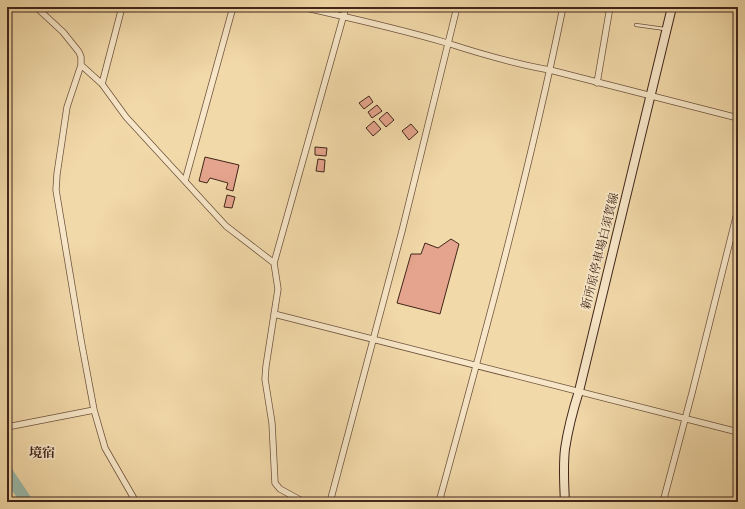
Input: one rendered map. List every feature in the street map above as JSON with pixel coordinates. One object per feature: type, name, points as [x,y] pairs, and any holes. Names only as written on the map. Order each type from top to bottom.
[{"type":"main road","name":"新所原停車場白須賀線","points":[[565,502],[563,474],[565,450],[570,423],[672,7]]},
{"type":"street","points":[[36,7],[63,32],[81,56],[81,65],[67,107],[56,182],[78,325],[94,410],[105,448],[136,502]]},
{"type":"street","points":[[102,84],[122,7]]},
{"type":"street","points":[[185,181],[233,7]]},
{"type":"street","points":[[302,7],[344,16],[486,55],[738,118]]},
{"type":"street","points":[[304,502],[280,489],[274,483],[272,423],[265,379],[278,289],[274,263],[346,7]]},
{"type":"street","points":[[330,502],[402,231],[457,7]]},
{"type":"street","points":[[439,502],[477,365],[550,70],[563,7]]},
{"type":"street","points":[[597,83],[610,7]]},
{"type":"street","points":[[81,65],[102,84],[126,117],[226,226],[274,263]]},
{"type":"street","points":[[663,502],[738,209]]},
{"type":"street","points":[[274,314],[738,432]]},
{"type":"street","points":[[7,427],[94,410]]},
{"type":"lane","points":[[636,25],[666,29]]},
{"type":"building","points":[[369,96],[373,102],[364,109],[359,103]]},
{"type":"building","points":[[377,105],[382,111],[372,118],[368,112]]},
{"type":"building","points":[[387,112],[394,120],[386,127],[379,119]]},
{"type":"building","points":[[374,121],[381,129],[373,136],[366,128]]},
{"type":"building","points":[[411,124],[418,132],[409,140],[402,131]]},
{"type":"building","points":[[315,147],[327,148],[326,156],[315,155]]},
{"type":"building","points":[[205,157],[239,165],[233,191],[226,189],[228,183],[210,178],[207,183],[199,181]]},
{"type":"building","points":[[318,159],[325,160],[324,172],[316,171]]},
{"type":"building","points":[[227,195],[235,197],[232,208],[224,207]]},
{"type":"building","points":[[451,239],[459,244],[440,314],[397,303],[411,254],[421,254],[425,243],[438,248]]},
{"type":"waterway","points":[[7,472],[27,502]]},
{"type":"district","name":"境宿","points":[[42,452]]}]
